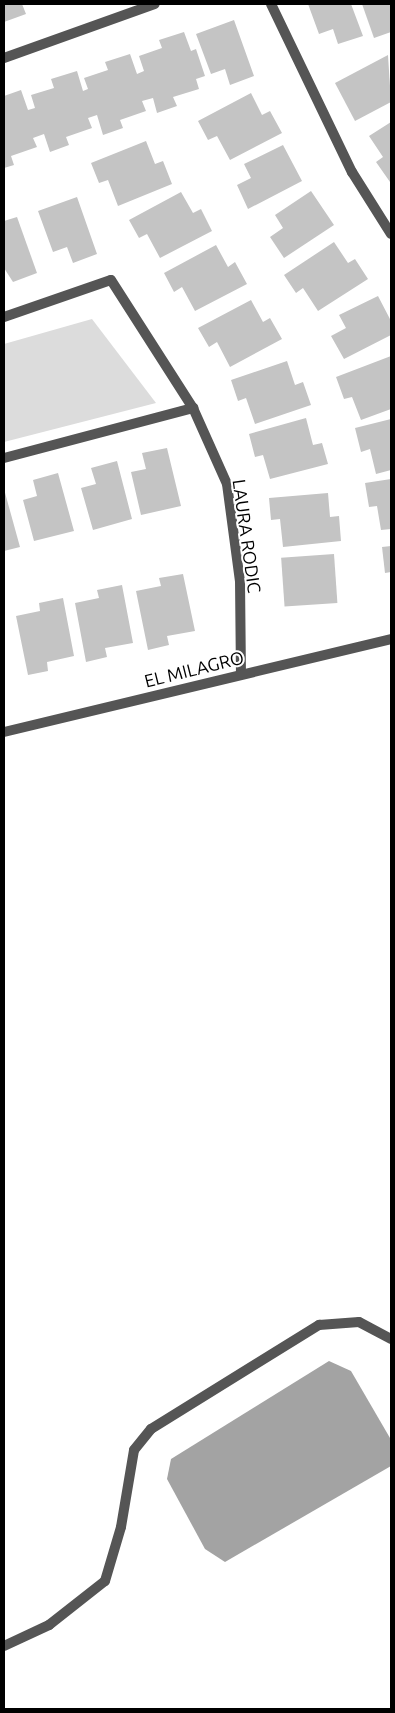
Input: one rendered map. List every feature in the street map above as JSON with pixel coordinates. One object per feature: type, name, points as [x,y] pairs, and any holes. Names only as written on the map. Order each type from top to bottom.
[{"type":"street","points":[[4,58],[155,4]]},
{"type":"street","points":[[271,4],[352,172],[391,234]]},
{"type":"street","name":"LAURA RODIC","points":[[4,317],[111,280],[193,408],[227,484],[240,581],[241,674]]},
{"type":"street","points":[[4,458],[193,408]]},
{"type":"street","name":"EL MILAGRO","points":[[4,732],[391,639]]},
{"type":"street","points":[[4,1646],[50,1625],[105,1580],[121,1527],[134,1450],[151,1429],[319,1325],[359,1322],[391,1339]]},
{"type":"shaded area","points":[[92,319],[156,403],[4,442],[4,344]]},
{"type":"shaded area","points":[[329,1361],[351,1371],[390,1438],[391,1466],[225,1562],[205,1549],[167,1479],[171,1459]]},
{"type":"building","points":[[4,4],[22,4],[26,14],[4,22]]},
{"type":"building","points":[[308,4],[351,4],[363,36],[338,44],[333,29],[319,34]]},
{"type":"building","points":[[362,4],[391,4],[391,32],[374,38]]},
{"type":"building","points":[[234,20],[254,76],[230,85],[225,69],[211,74],[196,34]]},
{"type":"building","points":[[184,32],[191,51],[196,49],[205,76],[196,79],[199,89],[173,97],[177,106],[157,113],[153,98],[142,101],[146,111],[120,120],[123,128],[103,135],[97,115],[88,118],[92,128],[66,137],[69,145],[50,152],[44,134],[33,138],[37,147],[11,156],[14,165],[4,168],[4,96],[21,90],[28,110],[35,108],[31,95],[54,88],[51,79],[77,71],[83,91],[88,89],[84,78],[108,70],[105,62],[130,54],[137,74],[144,71],[139,56],[162,48],[159,40]]},
{"type":"building","points":[[388,55],[391,102],[355,121],[335,83]]},
{"type":"building","points":[[251,93],[262,115],[270,111],[282,133],[230,160],[217,136],[208,140],[198,121]]},
{"type":"building","points":[[391,122],[390,182],[376,162],[383,157],[369,136]]},
{"type":"building","points":[[146,141],[155,164],[163,161],[172,184],[118,206],[108,180],[99,183],[91,163]]},
{"type":"building","points":[[283,145],[302,181],[248,209],[237,185],[251,178],[244,164]]},
{"type":"building","points":[[311,191],[334,225],[284,258],[270,237],[283,228],[275,215]]},
{"type":"building","points":[[181,192],[193,213],[201,209],[212,231],[160,258],[147,234],[139,238],[129,220]]},
{"type":"building","points":[[77,197],[97,254],[73,263],[67,247],[53,252],[38,211]]},
{"type":"building","points":[[17,217],[37,273],[13,282],[4,268],[4,221]]},
{"type":"building","points":[[334,242],[348,263],[355,259],[368,279],[318,311],[303,288],[296,293],[284,275]]},
{"type":"building","points":[[216,245],[228,267],[235,262],[247,284],[195,311],[182,287],[174,292],[164,273]]},
{"type":"building","points":[[378,296],[391,321],[391,335],[344,359],[331,336],[346,328],[339,315]]},
{"type":"building","points":[[251,300],[263,322],[270,318],[282,339],[230,367],[217,342],[209,347],[198,328]]},
{"type":"building","points":[[391,356],[391,409],[361,420],[352,397],[344,399],[336,377]]},
{"type":"building","points":[[287,361],[295,385],[303,382],[311,405],[255,424],[246,398],[238,401],[231,380]]},
{"type":"building","points":[[306,418],[313,445],[322,443],[328,464],[270,479],[263,455],[255,457],[249,434]]},
{"type":"building","points":[[391,419],[391,470],[376,474],[370,449],[361,452],[355,428]]},
{"type":"building","points":[[167,448],[181,506],[141,515],[131,472],[146,469],[142,453]]},
{"type":"building","points":[[117,461],[132,519],[93,530],[81,488],[96,484],[91,468]]},
{"type":"building","points":[[58,473],[74,531],[34,541],[23,500],[37,496],[33,480]]},
{"type":"building","points":[[391,479],[391,529],[381,530],[377,506],[369,507],[365,483]]},
{"type":"building","points":[[4,489],[20,547],[4,551]]},
{"type":"building","points":[[328,493],[330,517],[339,516],[341,541],[283,547],[280,519],[271,520],[269,498]]},
{"type":"building","points":[[391,546],[391,572],[385,573],[382,547]]},
{"type":"building","points":[[334,554],[337,603],[285,607],[281,558]]},
{"type":"building","points":[[183,574],[195,631],[167,636],[169,645],[148,650],[136,591],[161,586],[159,578]]},
{"type":"building","points":[[122,585],[133,643],[105,648],[107,657],[86,662],[75,603],[99,598],[97,590]]},
{"type":"building","points":[[63,598],[74,656],[47,662],[48,671],[28,675],[16,616],[40,611],[39,603]]}]
